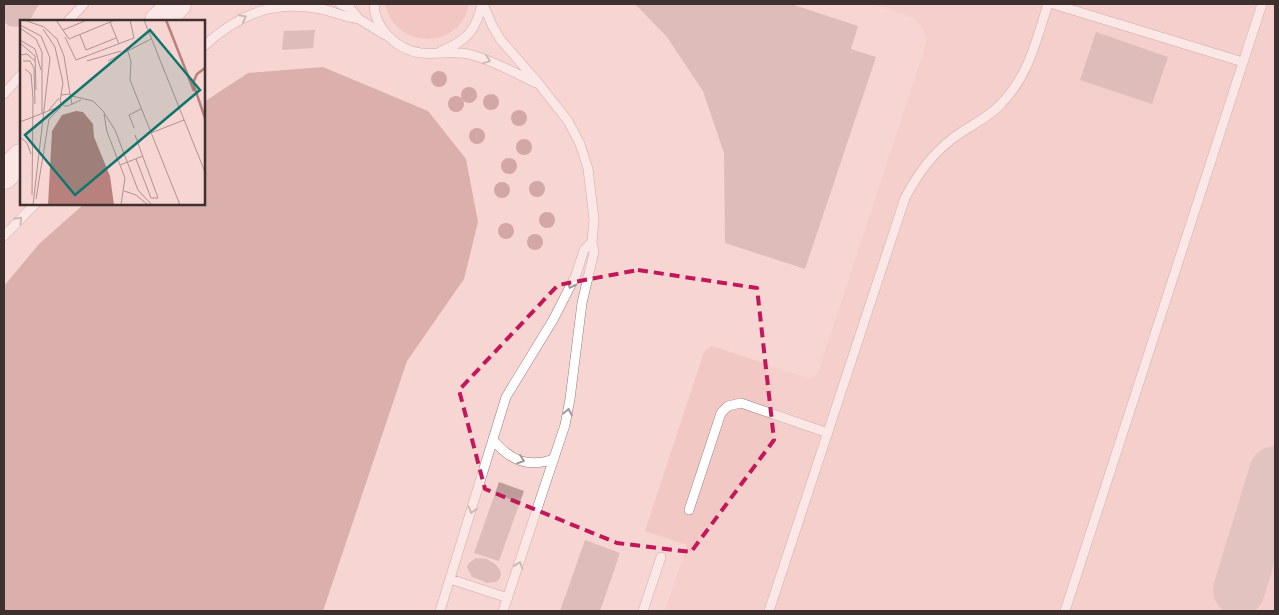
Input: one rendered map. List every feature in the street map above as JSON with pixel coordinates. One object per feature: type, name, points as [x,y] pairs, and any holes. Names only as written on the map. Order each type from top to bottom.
[{"type":"highway","points":[[4,175],[20,159]]},
{"type":"lane","points":[[69,20],[84,4]]},
{"type":"lane","points":[[340,4],[350,8],[359,19],[405,48],[421,53],[469,54],[489,60],[539,84]]},
{"type":"lane","points":[[374,4],[380,25],[390,38]]},
{"type":"lane","points":[[439,52],[455,46],[469,35],[478,20],[482,4]]},
{"type":"lane","points":[[482,4],[500,39],[539,84],[568,122],[580,144],[588,168],[594,220],[592,242],[594,252],[582,303],[568,412],[503,611]]},
{"type":"lane","points":[[769,611],[905,198],[925,165],[938,151],[953,138],[984,119],[1011,92],[1030,60],[1048,4]]},
{"type":"lane","points":[[1053,4],[1243,62]]},
{"type":"lane","points":[[1065,611],[1262,4]]},
{"type":"lane","points":[[205,45],[238,20],[255,12],[273,7],[291,6],[322,9],[345,17],[359,19]]},
{"type":"lane","points":[[4,94],[20,75]]},
{"type":"lane","points":[[4,236],[34,205]]},
{"type":"lane","points":[[440,611],[509,391],[554,320],[576,275],[584,250],[592,242]]},
{"type":"lane","points":[[689,510],[721,413],[728,406],[741,404],[828,433]]},
{"type":"lane","points":[[493,440],[501,449],[516,459],[540,464],[554,459]]},
{"type":"lane","points":[[643,611],[660,556]]},
{"type":"lane","points":[[450,579],[508,598]]},
{"type":"highlighted area","points":[[638,270],[757,288],[774,440],[691,552],[617,543],[485,489],[459,390],[558,285]]},
{"type":"shaded area","points":[[385,4],[469,4],[463,19],[453,30],[441,37],[427,39],[414,37],[401,30],[391,19]]},
{"type":"shaded area","points":[[873,4],[1275,4],[1275,611],[665,611],[687,545],[645,531],[704,352],[712,346],[811,379],[818,373],[925,47],[926,40],[923,29],[914,18]]},
{"type":"shaded area","points":[[323,67],[428,111],[466,159],[478,222],[464,279],[407,361],[323,611],[4,611],[4,286],[39,244],[83,205],[205,205],[205,101],[248,73]]},
{"type":"building","points":[[4,4],[39,4],[31,18],[20,20],[20,25],[9,26],[4,22]]},
{"type":"building","points":[[635,4],[791,4],[858,26],[851,49],[876,57],[805,269],[725,243],[724,153],[703,91],[667,37]]},
{"type":"building","points":[[315,30],[313,48],[282,50],[284,31]]},
{"type":"building","points":[[1096,32],[1168,57],[1152,104],[1080,80]]},
{"type":"building","points":[[499,482],[524,491],[499,561],[474,553]]},
{"type":"building","points":[[585,540],[620,553],[600,611],[560,611]]},
{"type":"building","points":[[476,558],[487,559],[495,564],[500,570],[499,580],[488,583],[472,577],[467,567]]},
{"type":"taxiway","points":[[1239,590],[1275,472]]}]
